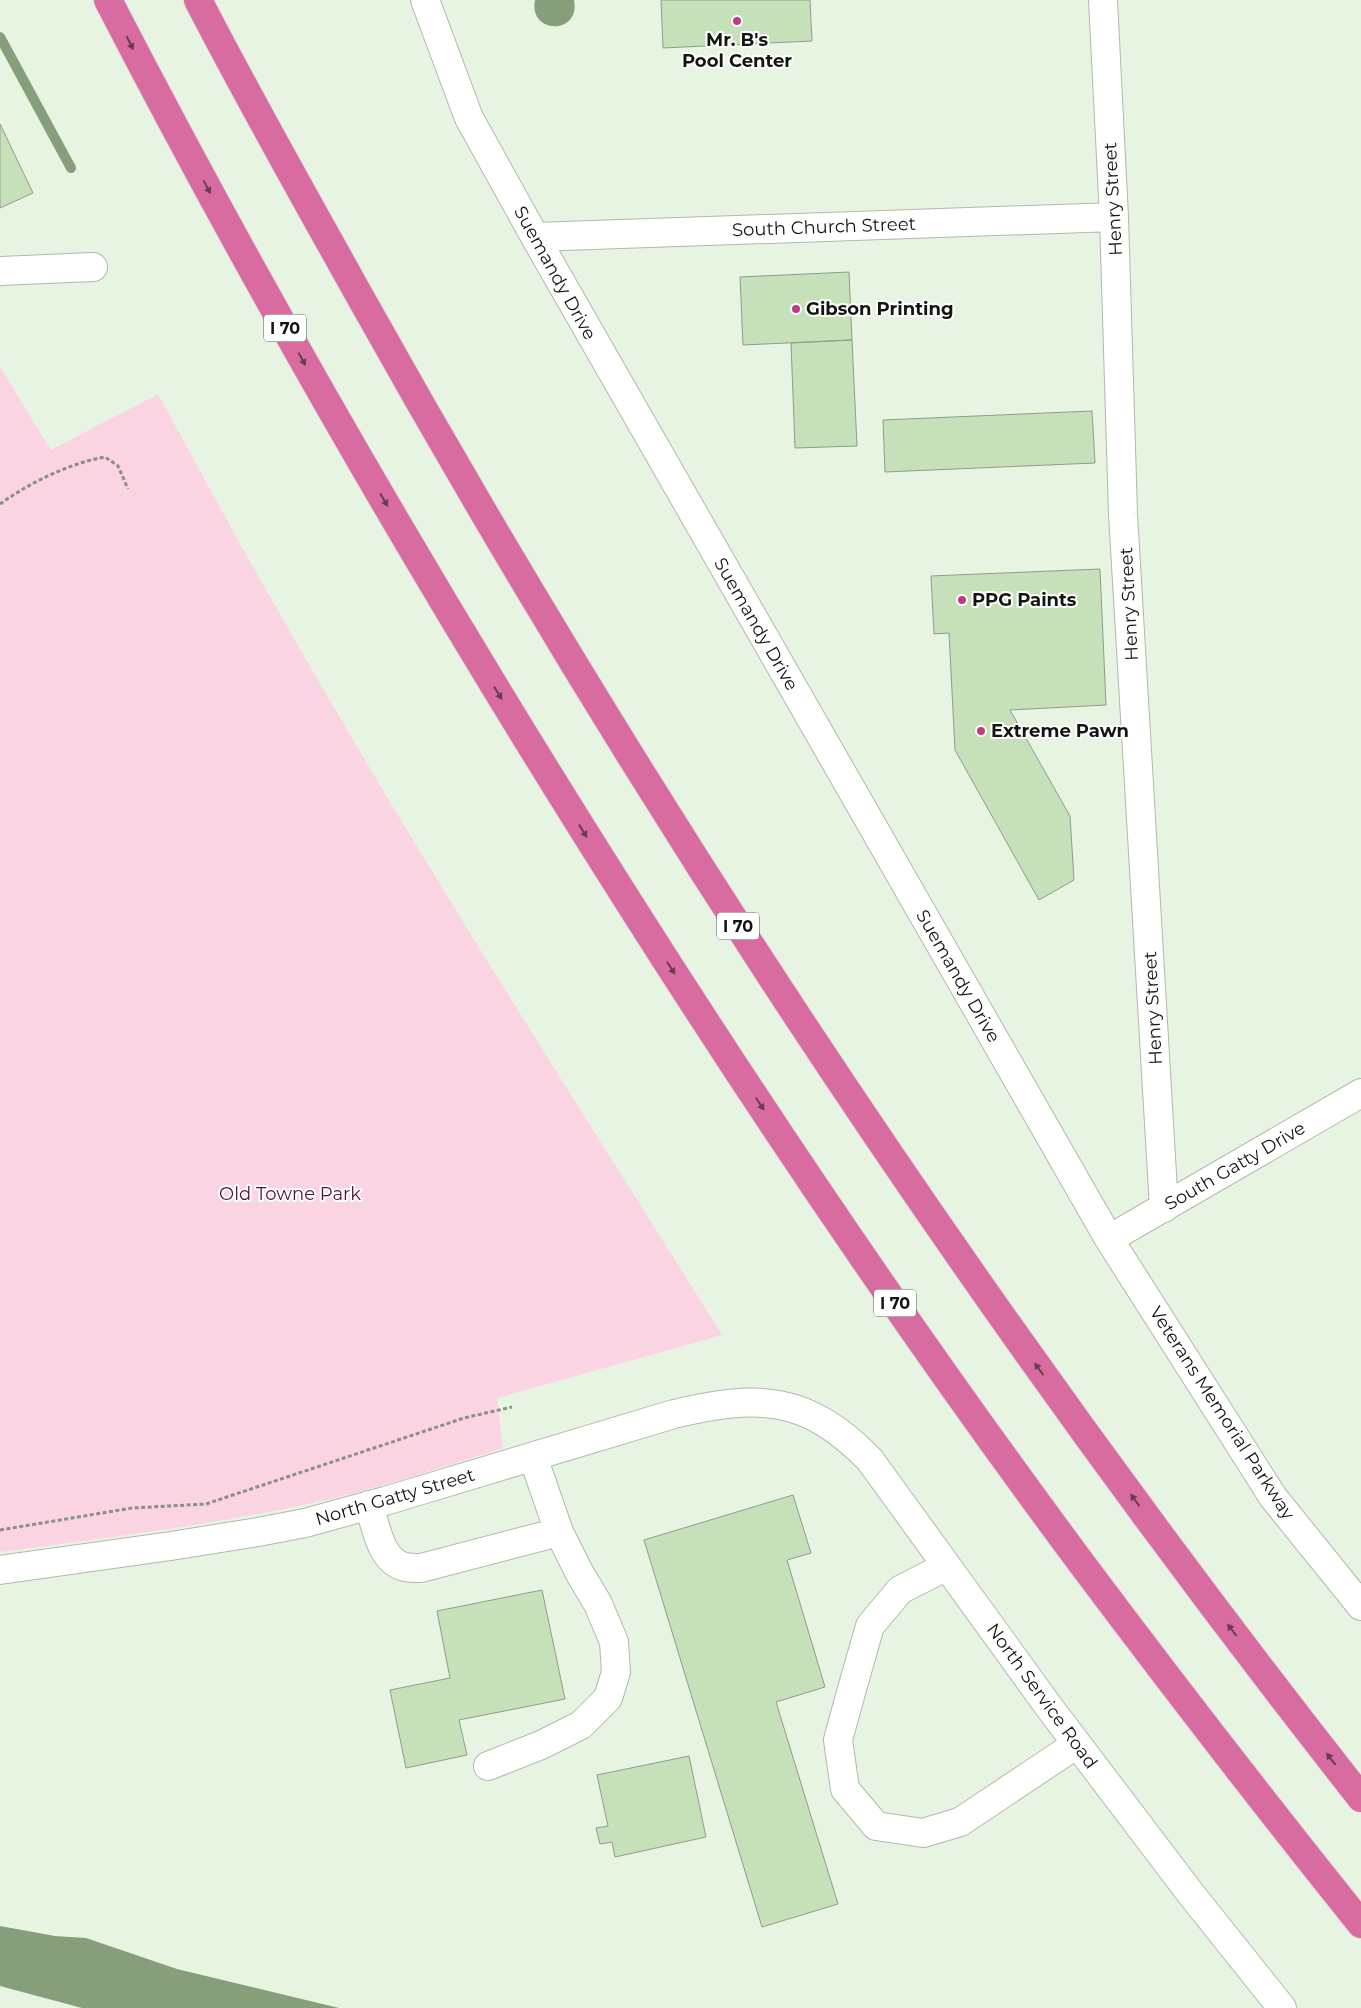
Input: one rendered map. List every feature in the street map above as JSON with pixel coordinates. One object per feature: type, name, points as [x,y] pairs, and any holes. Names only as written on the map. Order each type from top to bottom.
[{"type":"highway","name":"I 70","points":[[108,0],[231,232],[329,407],[472,651],[672,970],[772,1123],[873,1272],[1001,1452],[1193,1711],[1361,1924]]},
{"type":"highway","name":"I 70","points":[[198,0],[236,73],[407,381],[591,693],[697,863],[886,1149],[995,1306],[1202,1591],[1361,1798]]},
{"type":"street","name":"Suemandy Drive","points":[[425,0],[469,118],[534,237],[1109,1239]]},
{"type":"street","name":"Henry Street","points":[[1103,0],[1114,217],[1123,514],[1164,1208]]},
{"type":"street","name":"South Church Street","points":[[534,237],[1114,217]]},
{"type":"street","points":[[0,271],[94,267]]},
{"type":"street","name":"South Gatty Drive","points":[[1109,1239],[1361,1093]]},
{"type":"street","name":"Veterans Memorial Parkway","points":[[1109,1239],[1273,1497],[1361,1606]]},
{"type":"street","name":"North Gatty Street","points":[[0,1570],[258,1532],[305,1522],[369,1505],[624,1428],[698,1408],[749,1402],[785,1406]]},
{"type":"street","name":"North Service Road","points":[[785,1406],[828,1424],[850,1439],[870,1460],[1077,1744],[1191,1894],[1282,2008]]},
{"type":"street","points":[[488,1766],[541,1745],[581,1725],[608,1698],[616,1672],[614,1642],[598,1604],[559,1532],[533,1457]]},
{"type":"street","points":[[369,1505],[383,1548],[392,1560],[404,1567],[421,1568],[559,1532]]},
{"type":"street","points":[[947,1566],[900,1590],[870,1626],[838,1740],[845,1789],[876,1826],[923,1833],[960,1822],[1077,1744]]},
{"type":"path","points":[[0,504],[60,470],[86,460],[105,456],[118,466],[128,489]]},
{"type":"path","points":[[0,1530],[132,1508],[206,1504],[464,1418],[512,1407]]},
{"type":"green space","name":"Old Towne Park","points":[[0,367],[51,450],[158,394],[275,605],[396,812],[722,1335],[497,1398],[503,1448],[403,1479],[353,1493],[265,1513],[190,1526],[0,1552]]},
{"type":"shaded area","points":[[535,0],[574,0],[574,11],[570,20],[563,25],[546,25],[539,20],[535,11]]},
{"type":"shaded area","points":[[0,1926],[55,1936],[86,1938],[177,1969],[339,2008],[82,2008],[0,1986]]},
{"type":"building","name":"Mr. B's Pool Center","points":[[661,0],[810,0],[812,41],[663,48]]},
{"type":"building","points":[[0,124],[33,193],[0,208]]},
{"type":"building","name":"Gibson Printing","points":[[849,272],[852,340],[743,345],[740,277]]},
{"type":"building","points":[[852,340],[857,446],[795,448],[791,343]]},
{"type":"building","points":[[1092,411],[1095,463],[885,472],[883,420]]},
{"type":"building","points":[[1100,569],[1106,705],[1010,710],[1070,816],[1074,880],[1039,900],[955,750],[949,633],[934,634],[931,576]]},
{"type":"building","points":[[793,1495],[811,1553],[787,1560],[825,1687],[776,1702],[838,1904],[762,1927],[644,1540]]},
{"type":"building","points":[[542,1590],[565,1699],[459,1720],[467,1755],[406,1768],[390,1690],[450,1678],[437,1611]]},
{"type":"building","points":[[689,1756],[706,1837],[615,1857],[612,1842],[600,1844],[596,1828],[608,1826],[597,1775]]},
{"type":"waterway","points":[[0,37],[71,168]]},
{"type":"place","name":"Mr. B's Pool Center","points":[[737,21]]},
{"type":"place","name":"Gibson Printing","points":[[796,309]]},
{"type":"place","name":"PPG Paints","points":[[962,600]]},
{"type":"place","name":"Extreme Pawn","points":[[981,731]]}]
